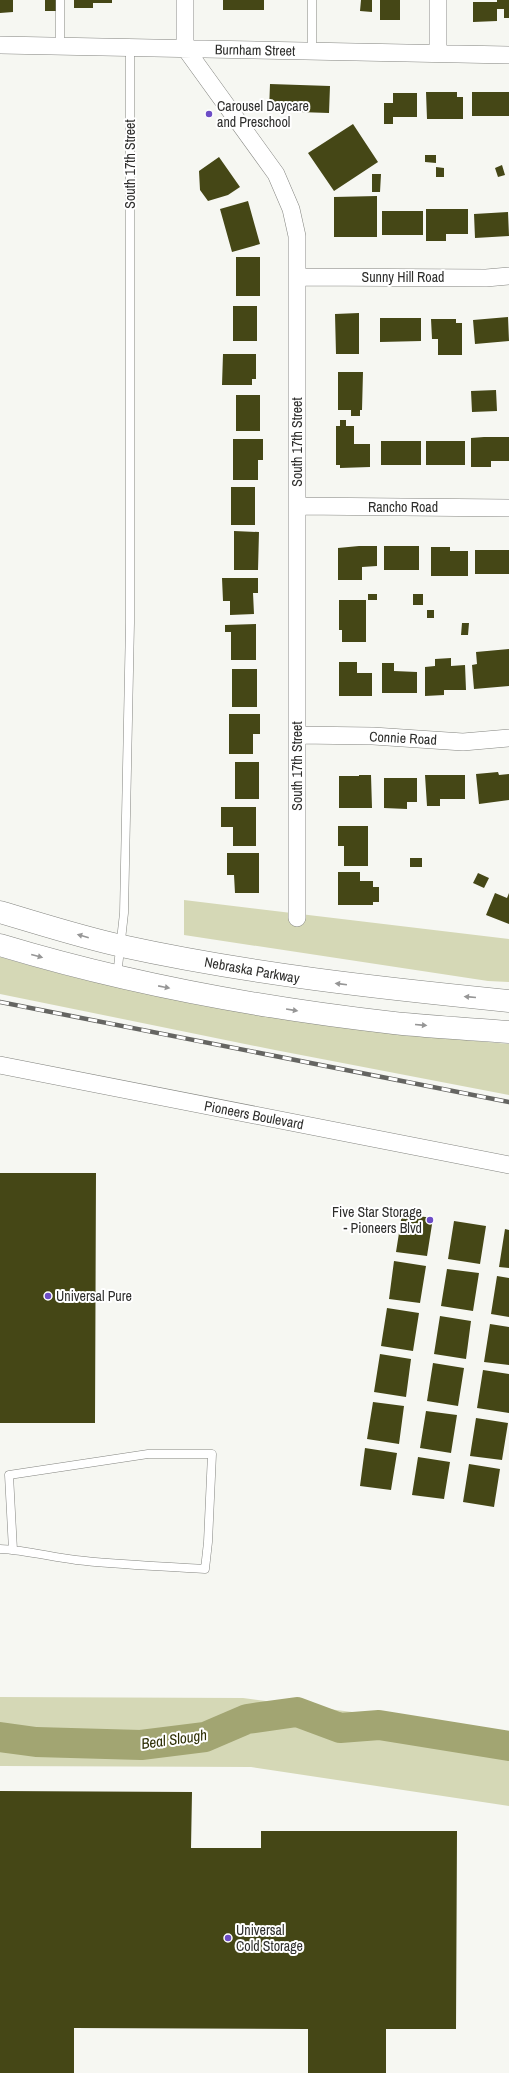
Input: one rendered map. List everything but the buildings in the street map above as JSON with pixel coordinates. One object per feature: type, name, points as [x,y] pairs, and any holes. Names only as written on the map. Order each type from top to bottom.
[{"type":"main road","name":"Nebraska Parkway","points":[[0,912],[121,946],[224,966],[306,980],[509,1001]]},
{"type":"main road","points":[[0,945],[117,977],[221,998],[296,1011],[395,1023],[509,1032]]},
{"type":"street","points":[[185,0],[185,48]]},
{"type":"street","points":[[438,0],[438,53]]},
{"type":"street","name":"Burnham Street","points":[[0,45],[509,55]]},
{"type":"street","name":"South 17th Street","points":[[185,48],[268,163],[282,185],[295,223],[298,277],[297,918]]},
{"type":"street","name":"Sunny Hill Road","points":[[298,277],[486,278],[509,276]]},
{"type":"street","name":"Rancho Road","points":[[297,506],[509,508]]},
{"type":"street","name":"Connie Road","points":[[297,735],[373,736],[463,742],[509,738]]},
{"type":"street","name":"Pioneers Boulevard","points":[[0,1065],[509,1165]]},
{"type":"lane","points":[[60,0],[60,46]]},
{"type":"lane","points":[[312,0],[312,51]]},
{"type":"lane","name":"South 17th Street","points":[[117,977],[124,913],[130,623],[130,47]]},
{"type":"lane","points":[[0,1550],[13,1550],[52,1558],[205,1569],[208,1542],[212,1454],[148,1454],[10,1475],[13,1550]]},
{"type":"green space","points":[[184,900],[509,939],[509,982],[488,981],[184,935]]},
{"type":"green space","points":[[0,957],[125,989],[252,1013],[380,1031],[509,1044],[509,1095],[275,1050],[0,994]]},
{"type":"green space","points":[[0,1697],[243,1698],[509,1732],[509,1806],[251,1767],[0,1766]]},
{"type":"waterway","name":"Beal Slough","points":[[0,1737],[36,1742],[141,1745],[205,1737],[247,1719],[297,1712],[340,1728],[379,1725],[509,1746]]},
{"type":"railway","points":[[0,1002],[509,1102]]},
{"type":"place","name":"Carousel Daycare and Preschool","points":[[209,114]]},
{"type":"place","name":"Five Star Storage - Pioneers Blvd","points":[[430,1220]]},
{"type":"place","name":"Universal Pure","points":[[48,1296]]},
{"type":"place","name":"Universal Cold Storage","points":[[228,1938]]}]
